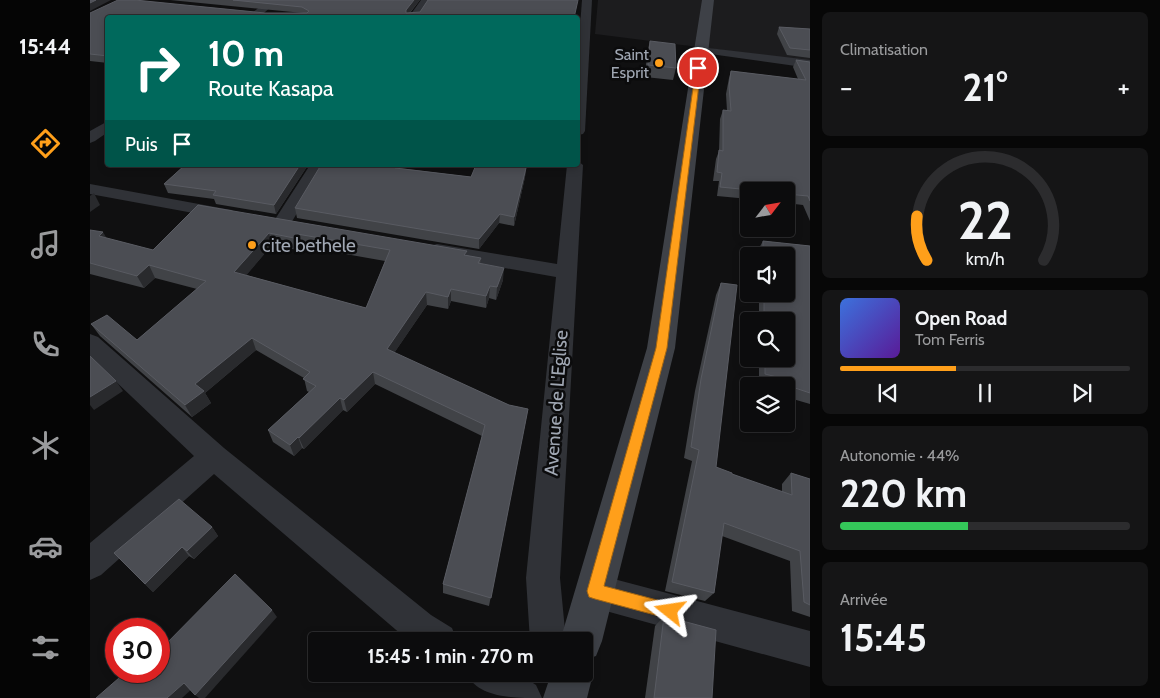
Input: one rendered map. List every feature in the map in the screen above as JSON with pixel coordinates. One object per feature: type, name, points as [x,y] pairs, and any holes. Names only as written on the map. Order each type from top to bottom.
[{"type":"main road","points":[[584,632],[661,348],[708,0]]},
{"type":"main road","points":[[565,698],[570,682]]},
{"type":"street","points":[[254,15],[274,0]]},
{"type":"street","points":[[415,15],[426,0]]},
{"type":"street","points":[[580,74],[581,45],[587,0]]},
{"type":"street","points":[[238,11],[254,15],[276,15]]},
{"type":"street","points":[[700,50],[810,64]]},
{"type":"street","points":[[90,138],[105,127]]},
{"type":"street","points":[[262,220],[289,225],[317,167]]},
{"type":"street","name":"Avenue de L'Eglise","points":[[547,632],[543,578],[575,167]]},
{"type":"street","points":[[90,189],[243,217]]},
{"type":"street","points":[[421,247],[566,272]]},
{"type":"street","points":[[90,343],[214,457],[425,632]]},
{"type":"street","points":[[90,564],[214,457]]},
{"type":"street","points":[[595,591],[810,649]]},
{"type":"street","points":[[497,682],[523,698]]},
{"type":"street","points":[[552,682],[555,698]]},
{"type":"shaded area","points":[[598,0],[810,0],[810,61],[595,34]]},
{"type":"building","points":[[118,0],[265,13],[307,13],[309,11],[302,7],[233,0],[414,0],[406,10],[406,13],[420,12],[428,0],[578,0],[575,15],[105,15],[105,56],[90,54],[90,13]]},
{"type":"building","points":[[779,27],[810,29],[810,50],[790,48]]},
{"type":"building","points":[[650,41],[675,44],[676,68],[648,65]]},
{"type":"building","points":[[796,60],[810,62],[810,201],[808,196],[795,195],[795,182],[740,182],[740,189],[720,187],[722,173],[717,172],[719,150],[723,151],[723,110],[731,111],[729,86],[731,71],[806,80]]},
{"type":"building","points":[[183,167],[299,167],[274,205],[213,195],[216,191],[164,184]]},
{"type":"building","points":[[320,167],[396,167],[471,177],[475,167],[526,168],[514,217],[500,214],[479,239],[295,208]]},
{"type":"building","points":[[198,205],[467,251],[464,255],[481,258],[478,263],[504,268],[497,287],[490,286],[486,296],[451,289],[448,297],[426,292],[387,349],[509,405],[528,409],[491,598],[443,584],[485,425],[373,372],[344,400],[340,398],[290,445],[268,430],[316,386],[303,379],[310,372],[252,338],[195,384],[204,391],[185,405],[91,324],[107,315],[137,340],[206,281],[149,265],[137,276],[90,263],[90,230],[103,232],[99,236],[153,250]],"holes":[[[269,233],[294,238],[297,234],[390,250],[366,308],[234,272]]]},
{"type":"building","points":[[763,241],[810,246],[810,393],[795,388],[795,377],[777,377],[765,374],[765,367],[795,367],[795,312],[764,312],[764,302],[795,302],[795,247],[763,247]]},
{"type":"building","points":[[721,283],[737,285],[716,467],[792,495],[791,473],[810,479],[810,605],[804,602],[800,551],[724,523],[714,593],[672,582],[699,450],[691,447],[701,379]]},
{"type":"building","points":[[90,356],[116,381],[90,397]]},
{"type":"building","points":[[179,499],[212,527],[187,551],[182,547],[145,584],[114,553]]},
{"type":"building","points":[[235,574],[272,610],[195,695],[184,683],[167,698],[96,698],[113,683],[170,683],[170,640]]},
{"type":"building","points":[[664,616],[716,630],[712,698],[654,698]]},
{"type":"place","name":"Saint Esprit","points":[[659,63]]},
{"type":"place","name":"cite bethele","points":[[252,245]]},
{"type":"route","points":[[670,611],[595,591],[661,348],[698,68]]}]
